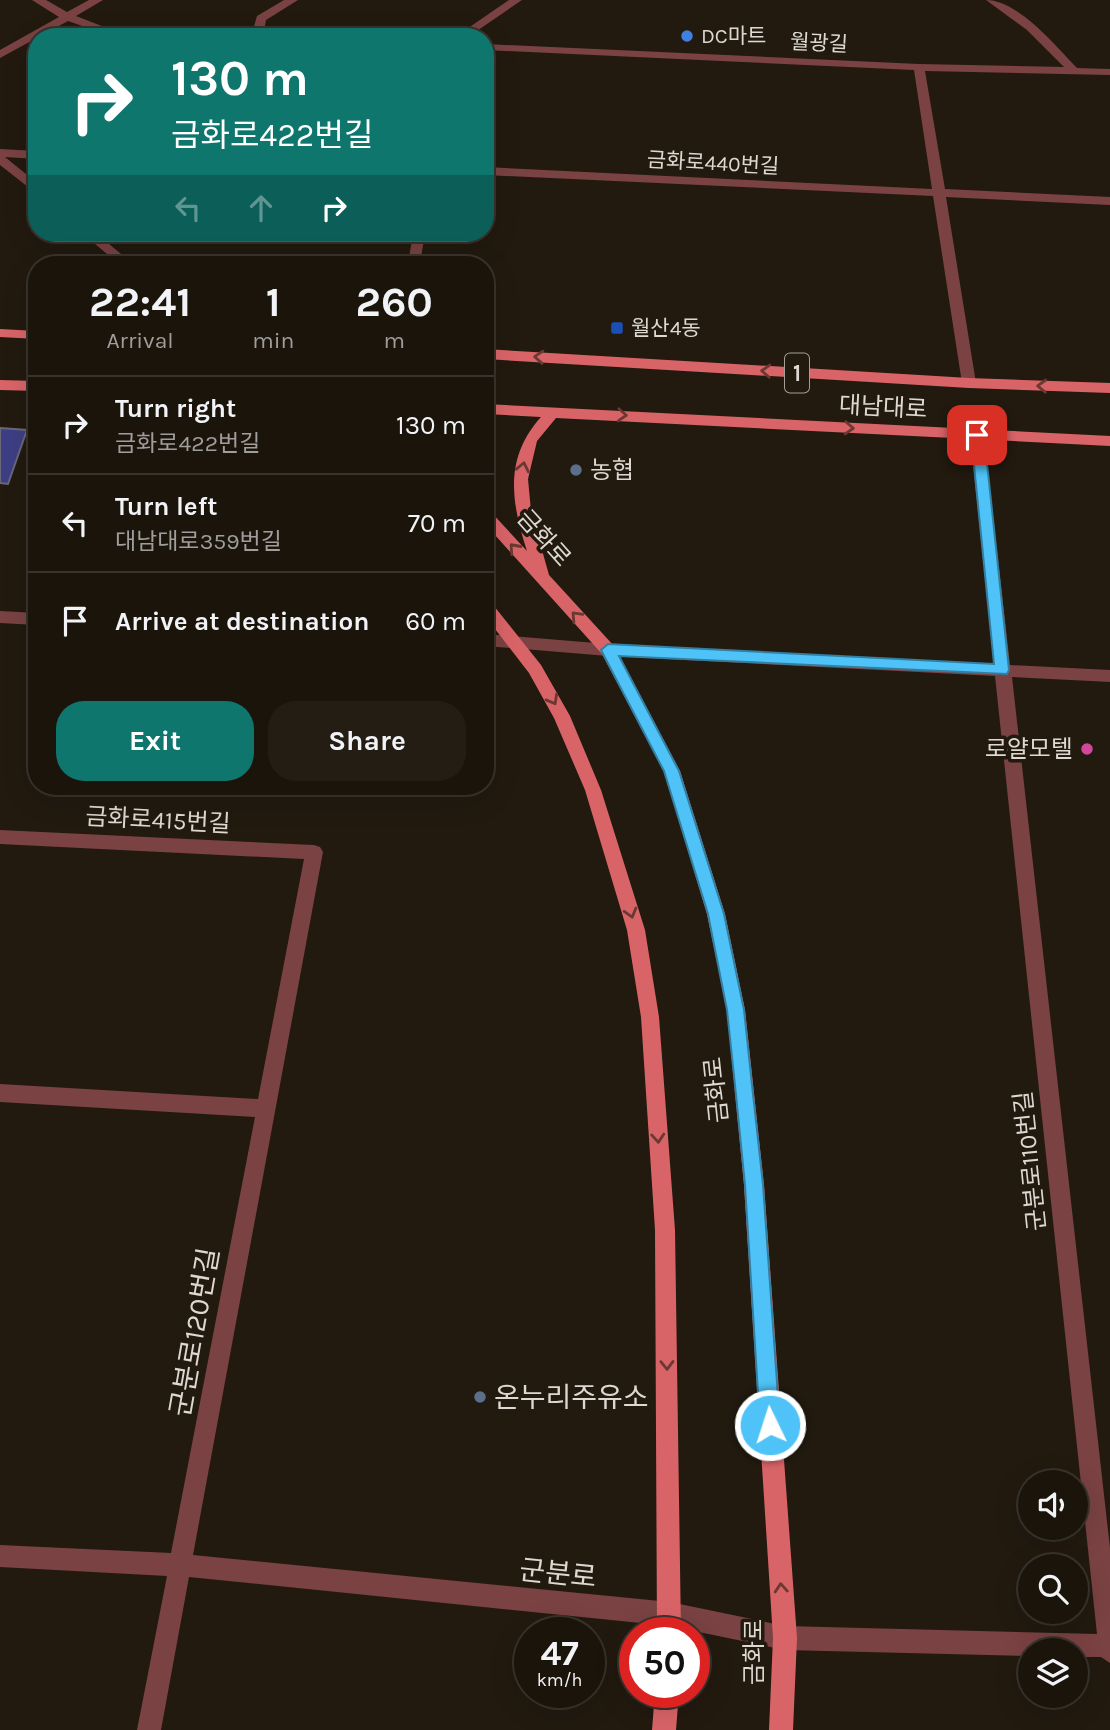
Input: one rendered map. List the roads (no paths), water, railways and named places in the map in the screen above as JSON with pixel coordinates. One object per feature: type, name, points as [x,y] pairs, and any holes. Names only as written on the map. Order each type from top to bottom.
[{"type":"main road","points":[[0,333],[28,335]]},
{"type":"main road","name":"대남대로","points":[[494,355],[969,383],[1110,388]]},
{"type":"main road","points":[[0,385],[28,386]]},
{"type":"main road","name":"대남대로","points":[[494,410],[554,411],[1110,441]]},
{"type":"main road","points":[[544,581],[522,513],[520,480],[528,444],[554,411]]},
{"type":"main road","name":"금화로","points":[[494,525],[608,650],[672,771],[716,914],[736,1010],[754,1185],[785,1638],[781,1730]]},
{"type":"main road","points":[[494,615],[535,668],[562,716],[593,790],[636,930],[650,1017],[665,1230],[670,1617]]},
{"type":"main road","points":[[664,1730],[666,1708]]},
{"type":"street","points":[[37,0],[67,17],[97,28]]},
{"type":"street","points":[[48,28],[97,0]]},
{"type":"street","points":[[259,28],[261,18],[292,0]]},
{"type":"street","points":[[474,28],[516,0]]},
{"type":"street","points":[[992,0],[1031,28],[1075,72]]},
{"type":"street","points":[[0,55],[28,39]]},
{"type":"street","name":"월광길","points":[[494,47],[919,67],[1110,72]]},
{"type":"street","points":[[919,67],[969,383]]},
{"type":"street","points":[[0,153],[28,155]]},
{"type":"street","points":[[0,159],[28,182]]},
{"type":"street","name":"금화로440번길","points":[[494,171],[1110,201]]},
{"type":"street","points":[[100,242],[117,256]]},
{"type":"street","name":"군분로110번길","points":[[977,435],[1110,1648]]},
{"type":"street","points":[[0,617],[28,619]]},
{"type":"street","points":[[494,640],[608,650],[1110,676]]},
{"type":"street","name":"금화로415번길","points":[[0,837],[314,852]]},
{"type":"street","name":"군분로120번길","points":[[149,1730],[314,852]]},
{"type":"street","points":[[0,1093],[264,1108]]},
{"type":"street","name":"군분로","points":[[0,1556],[180,1565],[619,1617]]},
{"type":"street","name":"군분로","points":[[710,1628],[785,1638],[1110,1648]]},
{"type":"place","name":"DC마트","points":[[687,36]]},
{"type":"place","name":"월산4동","points":[[617,328]]},
{"type":"place","name":"농협","points":[[576,470]]},
{"type":"place","name":"로얄모텔","points":[[1087,749]]},
{"type":"place","name":"온누리주유소","points":[[480,1397]]}]
